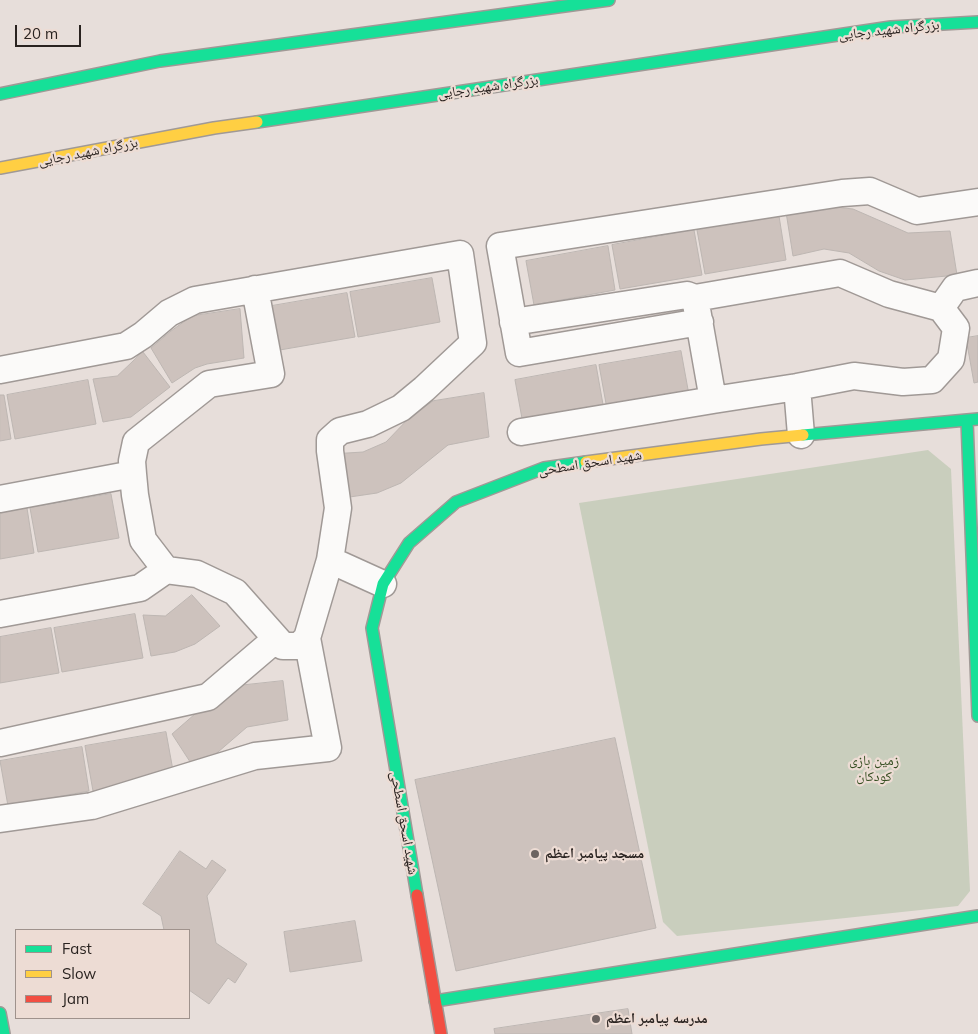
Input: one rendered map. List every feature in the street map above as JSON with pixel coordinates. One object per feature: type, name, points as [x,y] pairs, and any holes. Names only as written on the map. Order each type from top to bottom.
[{"type":"main road","points":[[0,94],[160,61],[609,0]]},
{"type":"main road","name":"بزرگراه شهید رجایی","points":[[0,168],[244,123],[892,28],[978,22]]},
{"type":"main road","points":[[0,179],[28,163]]},
{"type":"main road","points":[[972,420],[978,716]]},
{"type":"main road","name":"شهید اسحق اسطحی","points":[[441,1034],[372,628],[383,584],[409,542],[456,502],[544,468],[761,439],[972,420]]},
{"type":"main road","points":[[435,1001],[978,916]]},
{"type":"main road","points":[[0,1013],[4,1034]]},
{"type":"street","points":[[713,400],[698,310],[687,295],[513,322],[500,246],[842,193],[870,191],[918,211],[978,202]]},
{"type":"street","points":[[0,370],[126,346],[143,335],[169,313],[195,300],[460,254],[472,343],[424,389],[401,408],[368,424],[340,431],[330,440],[338,508],[330,560],[307,638],[328,748],[255,756],[92,806],[0,819]]},
{"type":"street","points":[[698,310],[840,273],[958,320]]},
{"type":"street","points":[[521,432],[854,376],[903,382],[932,380],[951,359],[958,320],[954,288],[978,283]]},
{"type":"street","points":[[166,570],[143,540],[135,494],[132,461],[136,442],[209,384],[271,374],[255,289]]},
{"type":"street","points":[[797,387],[801,435]]},
{"type":"street","points":[[0,499],[133,474]]},
{"type":"street","points":[[330,560],[383,584]]},
{"type":"street","points":[[0,614],[140,588],[166,570],[197,574],[236,592],[283,646],[299,646],[307,638]]},
{"type":"street","points":[[0,744],[208,697],[276,639]]},
{"type":"green space","name":"زمین بازی کودکان","points":[[928,450],[951,469],[970,891],[958,906],[677,936],[663,922],[579,503]]},
{"type":"building","points":[[827,206],[853,209],[908,233],[950,231],[957,275],[905,280],[879,271],[849,253],[824,249],[793,256],[786,212]]},
{"type":"building","points":[[779,216],[786,260],[705,274],[697,230]]},
{"type":"building","points":[[694,230],[702,275],[620,289],[612,245]]},
{"type":"building","points":[[608,246],[615,290],[534,305],[526,261]]},
{"type":"building","points":[[432,278],[440,322],[358,337],[350,292]]},
{"type":"building","points":[[347,293],[355,337],[274,351],[266,307]]},
{"type":"building","points":[[240,309],[244,358],[207,364],[195,368],[172,383],[151,348],[192,316]]},
{"type":"building","points":[[978,336],[978,382],[974,383],[966,338]]},
{"type":"building","points":[[681,351],[689,395],[607,409],[599,365]]},
{"type":"building","points":[[143,352],[170,387],[131,417],[103,422],[93,379],[117,376]]},
{"type":"building","points":[[596,365],[604,410],[523,424],[515,380]]},
{"type":"building","points":[[88,380],[96,424],[15,439],[7,395]]},
{"type":"building","points":[[484,393],[489,437],[448,445],[401,483],[377,493],[336,499],[331,454],[363,452],[386,442],[410,417],[433,401]]},
{"type":"building","points":[[0,395],[4,395],[11,439],[0,441]]},
{"type":"building","points":[[111,494],[119,538],[38,552],[30,508]]},
{"type":"building","points":[[27,508],[34,553],[0,559],[0,513]]},
{"type":"building","points":[[192,595],[220,626],[195,644],[175,652],[151,656],[143,615],[165,616]]},
{"type":"building","points":[[135,614],[143,658],[62,672],[54,628]]},
{"type":"building","points":[[51,628],[59,673],[0,683],[0,637]]},
{"type":"building","points":[[283,681],[288,720],[247,727],[196,771],[172,734],[226,687]]},
{"type":"building","points":[[166,732],[174,776],[93,791],[85,746]]},
{"type":"building","name":"مسجد پیامبر اعظم","points":[[615,738],[656,928],[456,971],[415,780]]},
{"type":"building","points":[[82,747],[89,791],[8,806],[0,761]]},
{"type":"building","points":[[180,851],[206,869],[212,860],[226,870],[207,896],[216,943],[247,964],[235,983],[228,978],[209,1004],[190,991],[190,929],[164,929],[161,916],[143,904]]},
{"type":"building","points":[[355,921],[362,961],[290,972],[284,932]]},
{"type":"building","name":"مدرسه پیامبر اعظم","points":[[628,1009],[632,1034],[495,1034],[494,1029]]},
{"type":"traffic: fast","points":[[0,94],[160,61],[609,0]]},
{"type":"traffic: fast","points":[[257,122],[891,27],[978,22]]},
{"type":"traffic: fast","points":[[803,435],[978,419]]},
{"type":"traffic: fast","points":[[967,420],[978,716]]},
{"type":"traffic: fast","points":[[417,895],[372,628],[383,584],[409,543],[456,502],[544,468],[586,462]]},
{"type":"traffic: fast","points":[[435,1001],[978,916]]},
{"type":"traffic: fast","points":[[0,1013],[4,1034]]},
{"type":"traffic: slow","points":[[0,168],[214,128],[257,122]]},
{"type":"traffic: slow","points":[[586,462],[803,435]]},
{"type":"traffic: jam","points":[[417,895],[441,1034]]},
{"type":"place","name":"مسجد پیامبر اعظم","points":[[535,854]]},
{"type":"place","name":"مدرسه پیامبر اعظم","points":[[596,1019]]}]
